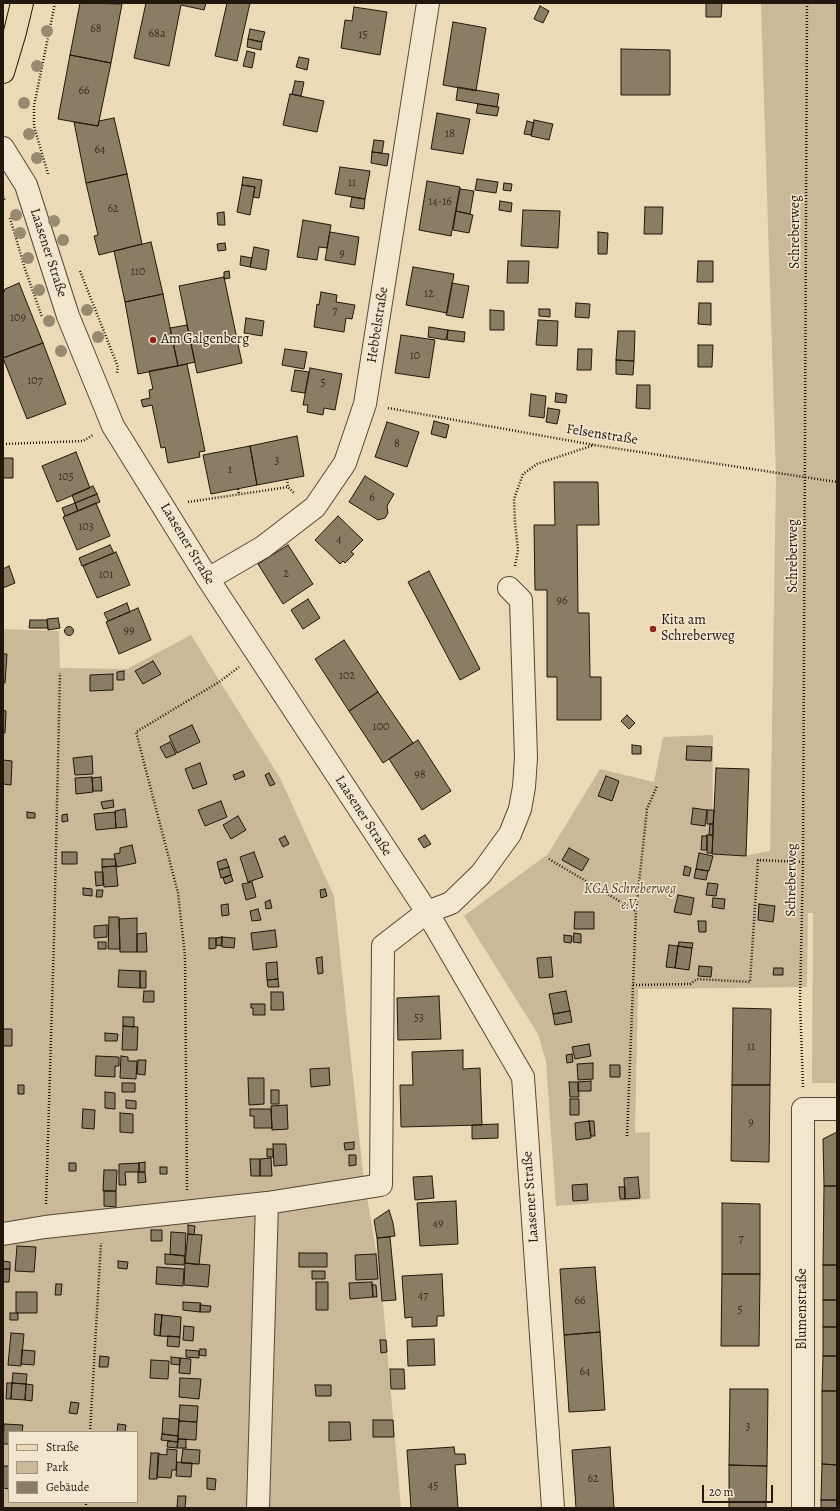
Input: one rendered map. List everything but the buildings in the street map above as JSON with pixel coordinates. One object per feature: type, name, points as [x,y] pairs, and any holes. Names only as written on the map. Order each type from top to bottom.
[{"type":"main road","points":[[3,72],[22,3]]},
{"type":"street","name":"Hebbelstraße","points":[[208,579],[263,548],[315,507],[345,463],[365,404],[428,3]]},
{"type":"street","name":"Laasener Straße","points":[[3,148],[26,185],[68,316],[101,400],[113,426],[208,579],[427,912],[523,1077],[552,1508]]},
{"type":"street","points":[[3,1234],[45,1227],[267,1203],[382,1185],[383,946],[427,912],[451,903],[481,874],[510,834],[520,809],[524,787],[526,758],[521,600],[509,588]]},
{"type":"street","points":[[803,1109],[837,1109]]},
{"type":"street","name":"Blumenstraße","points":[[803,1109],[803,1508]]},
{"type":"street","points":[[258,1508],[267,1203]]},
{"type":"path","points":[[50,181],[34,126],[34,106],[55,3]]},
{"type":"path","name":"Schreberweg","points":[[803,1109],[800,1001],[803,862],[807,3]]},
{"type":"path","points":[[80,270],[118,367],[117,375]]},
{"type":"path","name":"Felsenstraße","points":[[365,404],[594,444],[837,482]]},
{"type":"path","points":[[3,444],[83,441],[113,426]]},
{"type":"path","points":[[509,588],[515,570],[518,550],[514,499],[524,474],[536,464],[594,444]]},
{"type":"path","points":[[287,479],[288,487],[298,497],[315,507]]},
{"type":"path","points":[[164,506],[288,487]]},
{"type":"path","points":[[238,489],[239,494]]},
{"type":"path","points":[[45,1227],[60,673]]},
{"type":"path","points":[[187,1211],[184,956],[178,893],[136,732],[220,682],[230,674]]},
{"type":"path","points":[[627,1136],[636,911],[647,809],[657,786]]},
{"type":"path","points":[[549,859],[636,911]]},
{"type":"path","points":[[633,985],[690,984],[697,979],[750,982],[758,860],[803,862]]},
{"type":"path","points":[[90,1431],[103,1221]]},
{"type":"green space","name":"KGA Schreberweg e.V.","points":[[761,3],[837,3],[837,1083],[812,1083],[813,913],[808,913],[807,987],[638,989],[635,1133],[650,1132],[650,1199],[556,1206],[546,1061],[538,1034],[464,916],[548,854],[600,769],[654,782],[663,737],[713,735],[712,854],[744,856],[770,851],[776,477]]},
{"type":"green space","points":[[3,629],[59,631],[60,668],[127,669],[191,635],[280,778],[334,896],[363,1173],[381,1280],[401,1508],[3,1508]]},
{"type":"place","name":"Am Galgenberg","points":[[153,340]]},
{"type":"place","name":"Kita am Schreberweg","points":[[653,629]]}]
